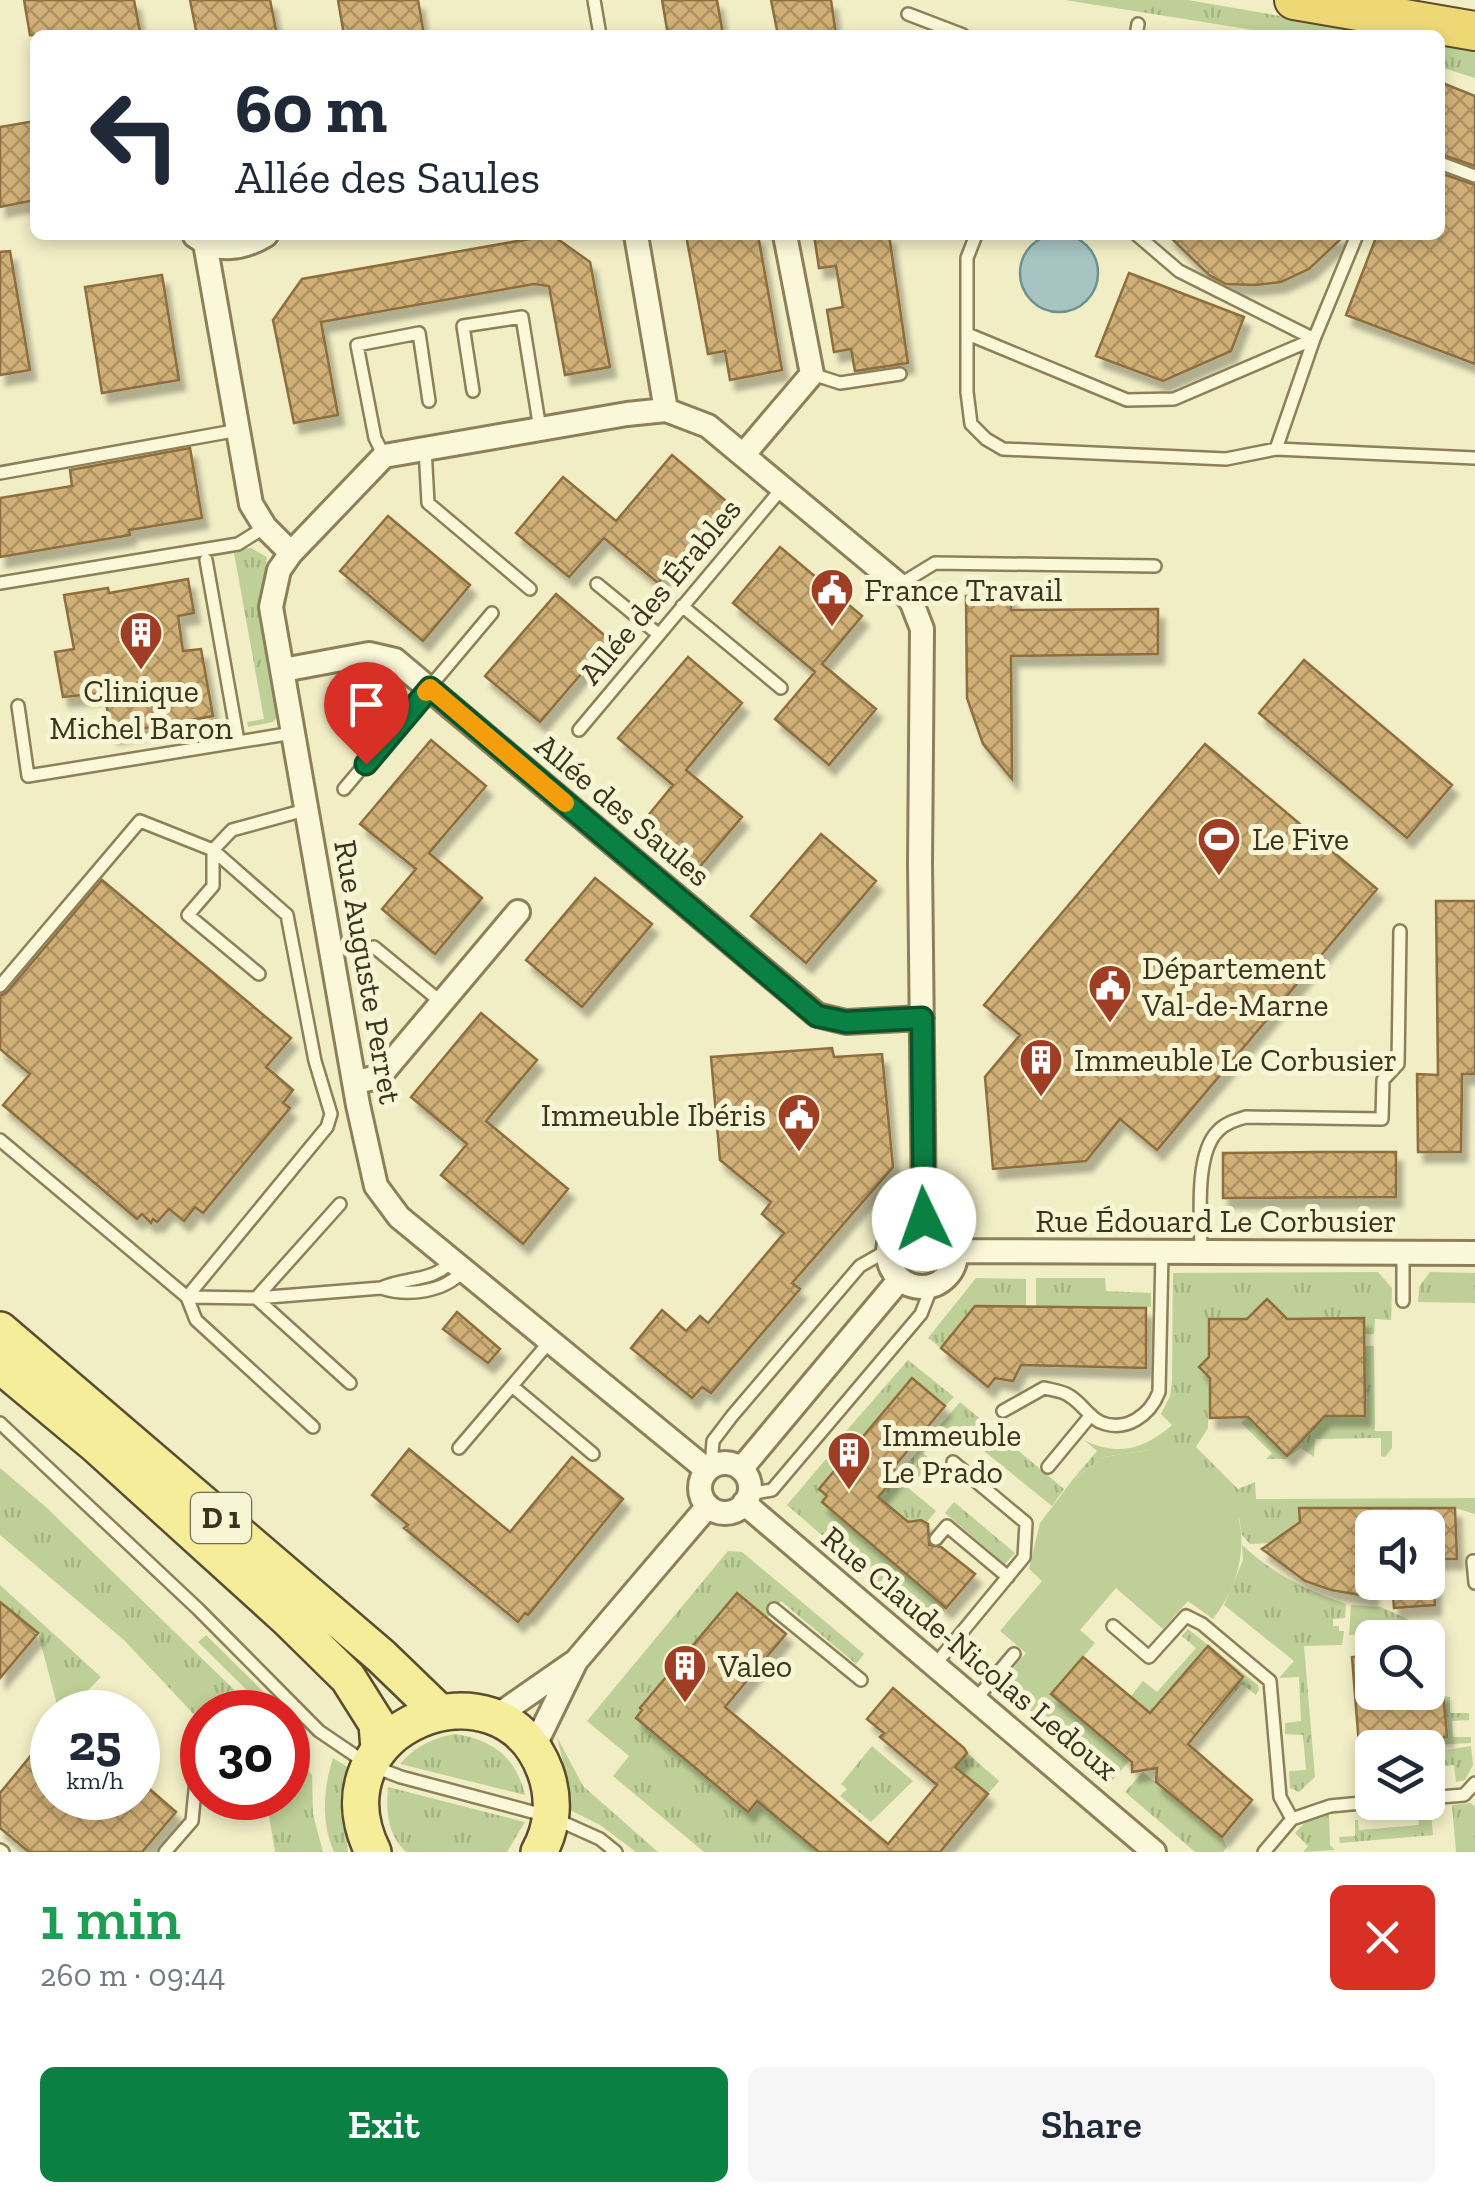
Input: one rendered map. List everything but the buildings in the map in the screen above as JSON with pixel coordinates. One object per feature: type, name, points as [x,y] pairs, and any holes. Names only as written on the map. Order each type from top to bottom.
[{"type":"highway","points":[[1294,0],[1475,31]]},
{"type":"main road","name":"D 1","points":[[0,1330],[381,1656],[438,1712]]},
{"type":"main road","name":"D 1","points":[[0,1365],[111,1458],[288,1618],[348,1678],[377,1724],[374,1757]]},
{"type":"main road","points":[[373,1852],[361,1819],[360,1798],[374,1757],[400,1728],[438,1712],[471,1711],[494,1718],[533,1748],[549,1782],[546,1841]]},
{"type":"street","points":[[200,240],[251,504],[265,527],[291,553]]},
{"type":"street","points":[[204,240],[233,248],[258,240]]},
{"type":"street","points":[[637,240],[666,410]]},
{"type":"street","points":[[744,454],[812,374],[786,240]]},
{"type":"street","points":[[384,456],[666,410],[708,426],[900,585],[922,629],[924,1219]]},
{"type":"street","name":"Rue Auguste Perret","points":[[384,456],[291,553],[279,570],[271,607],[376,1186],[399,1216],[457,1266],[709,1468]]},
{"type":"street","name":"Allée des Saules","points":[[282,670],[369,654],[395,660],[817,1016],[846,1022],[922,1018]]},
{"type":"street","points":[[355,1082],[380,1078],[518,912]]},
{"type":"street","points":[[924,1219],[950,1232],[956,1251],[950,1273],[932,1286],[910,1285],[900,1279],[893,1271],[888,1250],[896,1231],[914,1220],[924,1219]]},
{"type":"street","name":"Rue Édouard Le Corbusier","points":[[956,1251],[1475,1253]]},
{"type":"street","points":[[740,1469],[900,1279]]},
{"type":"street","points":[[723,1463],[740,1469],[748,1480],[746,1498],[738,1509],[722,1512],[708,1506],[700,1492],[702,1476],[709,1468],[723,1463]]},
{"type":"street","name":"Rue Claude-Nicolas Ledoux","points":[[746,1498],[934,1666],[1154,1852]]},
{"type":"street","points":[[533,1748],[576,1661],[708,1506]]},
{"type":"street","points":[[494,1718],[576,1661]]},
{"type":"lane","points":[[594,0],[599,30]]},
{"type":"lane","points":[[908,14],[950,30]]},
{"type":"lane","points":[[1445,165],[1475,176]]},
{"type":"lane","points":[[974,240],[967,258],[967,392],[972,424],[986,439],[1004,449],[1226,459],[1276,448],[1475,458]]},
{"type":"lane","points":[[1142,240],[1179,271],[1314,339]]},
{"type":"lane","points":[[1276,448],[1314,339],[1355,240]]},
{"type":"lane","points":[[473,391],[463,326],[522,317],[540,428]]},
{"type":"lane","points":[[384,456],[375,438],[357,346],[419,333],[429,401]]},
{"type":"lane","points":[[970,335],[1126,400],[1174,398],[1314,339]]},
{"type":"lane","points":[[812,374],[840,384],[900,374]]},
{"type":"lane","points":[[0,473],[239,430]]},
{"type":"lane","points":[[424,448],[428,503],[530,589]]},
{"type":"lane","name":"Allée des Érables","points":[[579,730],[783,487]]},
{"type":"lane","points":[[0,583],[238,544],[265,527]]},
{"type":"lane","points":[[206,560],[238,741]]},
{"type":"lane","points":[[900,585],[935,562],[1155,566]]},
{"type":"lane","points":[[598,584],[658,634]]},
{"type":"lane","points":[[682,606],[781,688]]},
{"type":"lane","points":[[344,790],[492,613]]},
{"type":"lane","points":[[18,706],[28,776],[292,733]]},
{"type":"lane","points":[[259,974],[188,915],[213,886],[214,850],[232,830],[305,810]]},
{"type":"lane","points":[[0,986],[140,821],[214,850],[287,915],[315,1062],[332,1114],[327,1127],[187,1297]]},
{"type":"lane","points":[[1201,1253],[1203,1161],[1216,1132],[1228,1122],[1246,1117],[1382,1119],[1383,1080],[1398,1064],[1400,932]]},
{"type":"lane","points":[[374,948],[441,1002]]},
{"type":"lane","points":[[0,1140],[187,1297],[196,1320],[313,1427]]},
{"type":"lane","points":[[256,1298],[340,1204]]},
{"type":"lane","points":[[709,1468],[712,1441],[732,1416],[860,1266],[888,1250]]},
{"type":"lane","points":[[1003,1411],[1044,1388],[1068,1394],[1100,1422],[1121,1425],[1138,1420],[1152,1409],[1159,1392],[1162,1253]]},
{"type":"lane","points":[[1402,1253],[1403,1301]]},
{"type":"lane","points":[[187,1297],[256,1298],[381,1288],[436,1276],[457,1266]]},
{"type":"lane","points":[[746,1498],[772,1490],[921,1314],[932,1286]]},
{"type":"lane","points":[[256,1298],[350,1383]]},
{"type":"lane","points":[[459,1448],[551,1340]]},
{"type":"lane","points":[[512,1386],[593,1454]]},
{"type":"lane","points":[[1048,1467],[1092,1414]]},
{"type":"lane","points":[[0,1424],[198,1608],[319,1730],[374,1757],[401,1777],[546,1841],[600,1839],[616,1852]]},
{"type":"lane","points":[[934,1666],[1024,1556],[1026,1523],[952,1462]]},
{"type":"lane","points":[[936,1539],[947,1526],[1008,1577]]},
{"type":"lane","points":[[1474,1561],[1475,1583]]},
{"type":"lane","points":[[774,1609],[861,1680]]},
{"type":"lane","points":[[1113,1626],[1149,1656],[1186,1616],[1202,1624],[1270,1682],[1280,1797],[1292,1819]]},
{"type":"lane","points":[[975,1700],[1014,1654]]},
{"type":"lane","points":[[1445,1797],[1464,1795],[1475,1783]]},
{"type":"lane","points":[[1264,1852],[1292,1819],[1330,1806],[1355,1804]]},
{"type":"lane","points":[[165,1852],[192,1820]]},
{"type":"green space","points":[[1065,0],[1188,0],[1362,30],[1253,30]]},
{"type":"green space","points":[[1445,44],[1475,48],[1475,78],[1445,69]]},
{"type":"green space","points":[[251,548],[267,557],[260,614],[278,716],[273,722],[248,727],[247,722],[264,719],[234,553],[196,557]]},
{"type":"green space","points":[[922,1236],[934,1242],[940,1254],[934,1266],[922,1272],[910,1266],[904,1254],[910,1242]]},
{"type":"green space","points":[[1378,1272],[1392,1288],[1391,1320],[1375,1319],[1374,1334],[1364,1334],[1363,1318],[1287,1319],[1267,1300],[1210,1378],[1208,1428],[1196,1447],[1238,1489],[1255,1482],[1256,1499],[1475,1498],[1475,1514],[1455,1508],[1300,1508],[1300,1522],[1270,1543],[1250,1544],[1242,1535],[1239,1518],[1149,1450],[1104,1457],[1074,1478],[1097,1451],[1084,1440],[1108,1448],[1130,1448],[1152,1440],[1172,1425],[1161,1414],[1172,1382],[1173,1273]]},
{"type":"green space","points":[[1430,1272],[1475,1273],[1475,1303],[1418,1302],[1419,1287]]},
{"type":"green space","points":[[976,1278],[1026,1279],[1026,1306],[975,1306],[941,1348],[928,1338]]},
{"type":"green space","points":[[1036,1278],[1105,1278],[1106,1291],[1151,1293],[1151,1307],[1036,1306]]},
{"type":"green space","points":[[1364,1346],[1374,1346],[1375,1431],[1392,1431],[1392,1448],[1385,1457],[1381,1456],[1381,1438],[1315,1439],[1314,1457],[1301,1448],[1285,1459],[1266,1459],[1272,1453],[1241,1423],[1248,1417],[1287,1456],[1325,1416],[1364,1416]]},
{"type":"green space","points":[[908,1360],[954,1397],[945,1406],[912,1379],[848,1455],[835,1444]]},
{"type":"green space","points":[[960,1402],[1064,1489],[1052,1506],[953,1426],[934,1449],[930,1446],[923,1453],[932,1461],[913,1483],[900,1472]]},
{"type":"green space","points":[[1149,1450],[1176,1456],[1204,1469],[1222,1486],[1234,1506],[1241,1551],[1227,1597],[1213,1619],[1188,1601],[1163,1629],[1116,1588],[1080,1630],[1095,1643],[1034,1714],[999,1685],[1026,1653],[1000,1631],[1042,1581],[1029,1569],[1040,1523],[1074,1478],[1104,1457]]},
{"type":"green space","points":[[826,1459],[836,1469],[822,1503],[946,1608],[933,1625],[946,1636],[942,1639],[787,1505]]},
{"type":"green space","points":[[0,1468],[47,1508],[234,1690],[180,1690],[180,1700],[124,1640],[0,1535]]},
{"type":"green space","points":[[895,1477],[936,1511],[926,1523],[911,1525],[874,1493]]},
{"type":"green space","points":[[954,1502],[1015,1553],[1005,1564],[945,1513]]},
{"type":"green space","points":[[1242,1545],[1291,1580],[1346,1604],[1345,1618],[1333,1619],[1333,1626],[1344,1631],[1342,1645],[1304,1646],[1315,1777],[1299,1792],[1290,1788],[1289,1771],[1306,1770],[1303,1735],[1285,1734],[1285,1723],[1301,1721],[1299,1677],[1279,1678],[1294,1661],[1224,1605],[1243,1560]]},
{"type":"green space","points":[[728,1551],[742,1552],[864,1654],[856,1664],[781,1601],[767,1618],[737,1593],[641,1707],[643,1710],[636,1718],[748,1811],[757,1801],[819,1852],[704,1852],[613,1776],[629,1756],[587,1721]]},
{"type":"green space","points":[[0,1585],[101,1677],[88,1690],[53,1690],[38,1633],[0,1602]]},
{"type":"green space","points":[[1351,1605],[1381,1607],[1409,1620],[1355,1620],[1355,1635],[1349,1635]]},
{"type":"green space","points":[[1188,1629],[1258,1685],[1259,1690],[1256,1695],[1242,1684],[1202,1731],[1243,1677],[1208,1646],[1150,1713],[1131,1696],[1143,1681],[1157,1692],[1196,1648],[1182,1636]]},
{"type":"green space","points":[[206,1635],[262,1690],[247,1690],[198,1642]]},
{"type":"green space","points":[[1051,1694],[1130,1760],[1112,1781],[1034,1714]]},
{"type":"green space","points":[[1445,1696],[1450,1697],[1450,1713],[1469,1713],[1469,1720],[1452,1721],[1453,1737],[1471,1737],[1471,1743],[1445,1744]]},
{"type":"green space","points":[[454,1734],[480,1740],[500,1752],[515,1770],[525,1795],[400,1764],[424,1744]]},
{"type":"green space","points":[[557,1737],[583,1786],[658,1852],[636,1852],[600,1825],[570,1810]]},
{"type":"green space","points":[[872,1746],[913,1781],[871,1822],[840,1796],[847,1789],[841,1784]]},
{"type":"green space","points":[[1471,1746],[1473,1765],[1465,1780],[1456,1782],[1454,1765],[1445,1766],[1445,1750]]},
{"type":"green space","points":[[967,1753],[999,1781],[988,1794],[955,1767]]},
{"type":"green space","points":[[333,1758],[349,1768],[342,1800],[348,1852],[334,1852],[325,1817],[325,1793]]},
{"type":"green space","points":[[310,1772],[313,1814],[323,1852],[275,1852],[270,1820],[310,1820]]},
{"type":"green space","points":[[1143,1772],[1222,1837],[1227,1847],[1223,1852],[1195,1852],[1125,1792]]},
{"type":"green space","points":[[388,1787],[525,1822],[507,1852],[406,1852],[389,1822]]},
{"type":"green space","points":[[1471,1803],[1475,1807],[1475,1852],[1456,1852],[1452,1805]]},
{"type":"green space","points":[[1329,1815],[1330,1845],[1335,1850],[1303,1852],[1308,1846],[1295,1833],[1309,1818]]},
{"type":"green space","points":[[1355,1820],[1359,1830],[1419,1825],[1418,1820],[1432,1820],[1433,1835],[1340,1843],[1339,1837],[1355,1836]]},
{"type":"water","points":[[1040,240],[1078,240],[1095,258],[1095,288],[1074,309],[1044,309],[1023,288],[1023,258]]},
{"type":"slow traffic","points":[[426,692],[430,688],[565,803]]},
{"type":"place","name":"France Travail","points":[[832,628]]},
{"type":"place","name":"Clinique Michel Baron","points":[[141,671]]},
{"type":"place","name":"Le Five","points":[[1219,877]]},
{"type":"place","name":"Département Val-de-Marne","points":[[1110,1024]]},
{"type":"place","name":"Immeuble Le Corbusier","points":[[1041,1098]]},
{"type":"place","name":"Immeuble Ibéris","points":[[799,1153]]},
{"type":"place","name":"Immeuble Le Prado","points":[[849,1491]]},
{"type":"place","name":"Valeo","points":[[685,1704]]},
{"type":"route","points":[[366,764],[430,688],[817,1016],[846,1022],[922,1018],[924,1219]]}]
